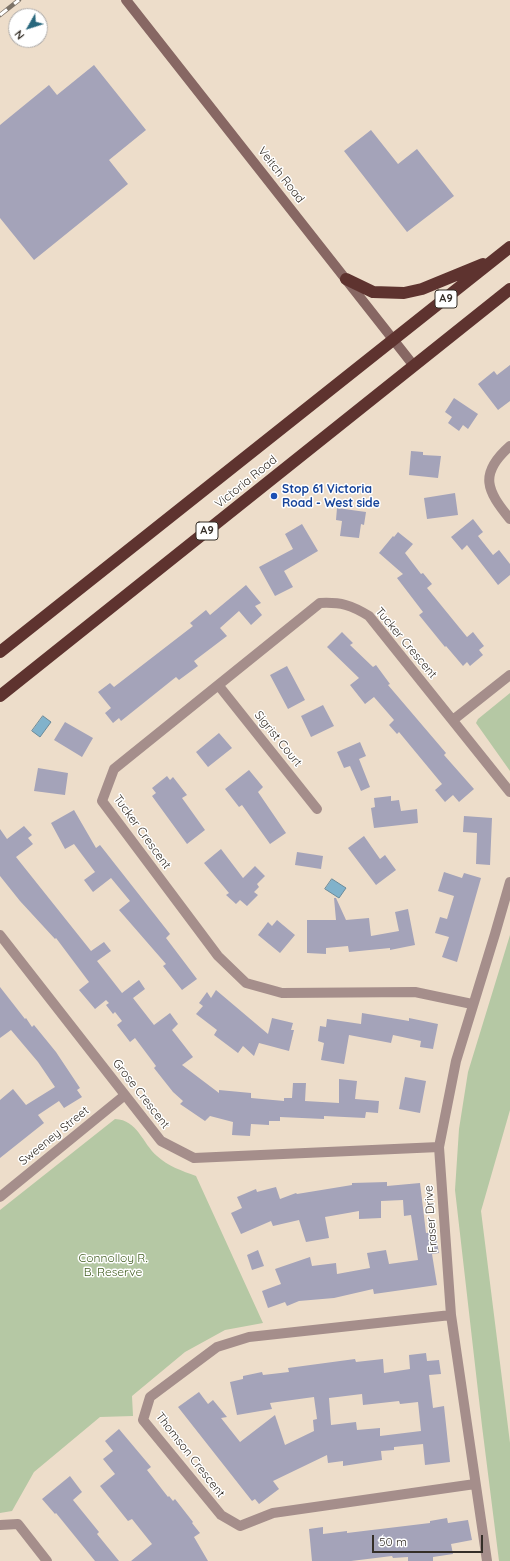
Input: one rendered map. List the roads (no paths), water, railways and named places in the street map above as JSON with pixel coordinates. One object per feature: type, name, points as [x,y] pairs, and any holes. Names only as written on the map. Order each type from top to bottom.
[{"type":"highway","name":"Victoria Road","points":[[0,652],[510,247]]},
{"type":"highway","points":[[346,279],[373,292],[404,293],[422,290],[497,258]]},
{"type":"highway","name":"Victoria Road","points":[[0,696],[510,289]]},
{"type":"street","name":"Veitch Road","points":[[126,0],[414,366]]},
{"type":"street","points":[[510,446],[494,464],[490,479],[490,491],[510,519]]},
{"type":"street","name":"Tucker Crescent","points":[[453,720],[369,616],[356,608],[338,602],[320,603],[219,686],[114,769],[102,801],[218,956],[246,983],[282,993],[415,992],[472,1004]]},
{"type":"street","points":[[510,675],[453,720],[510,792]]},
{"type":"street","name":"Sigrist Court","points":[[219,686],[317,809]]},
{"type":"street","name":"Fraser Drive","points":[[487,1561],[451,1315],[439,1147],[456,1061],[510,882]]},
{"type":"street","name":"Grose Crescent","points":[[0,935],[161,1141],[194,1158],[439,1147]]},
{"type":"street","name":"Sweeney Street","points":[[0,1197],[125,1094]]},
{"type":"street","name":"Thomson Crescent","points":[[451,1315],[249,1337],[217,1347],[150,1396],[143,1420],[220,1515],[240,1526],[273,1513],[475,1484]]},
{"type":"street","points":[[0,1525],[18,1524],[47,1561]]},
{"type":"water","points":[[43,716],[51,722],[40,737],[32,731]]},
{"type":"water","points":[[332,879],[346,888],[339,898],[325,889]]},
{"type":"railway","points":[[0,15],[19,0]]},
{"type":"place","name":"Stop 61 Victoria Road - West side","points":[[274,496]]},
{"type":"park label","name":"Connolloy R. B. Reserve","points":[[113,1265]]}]
